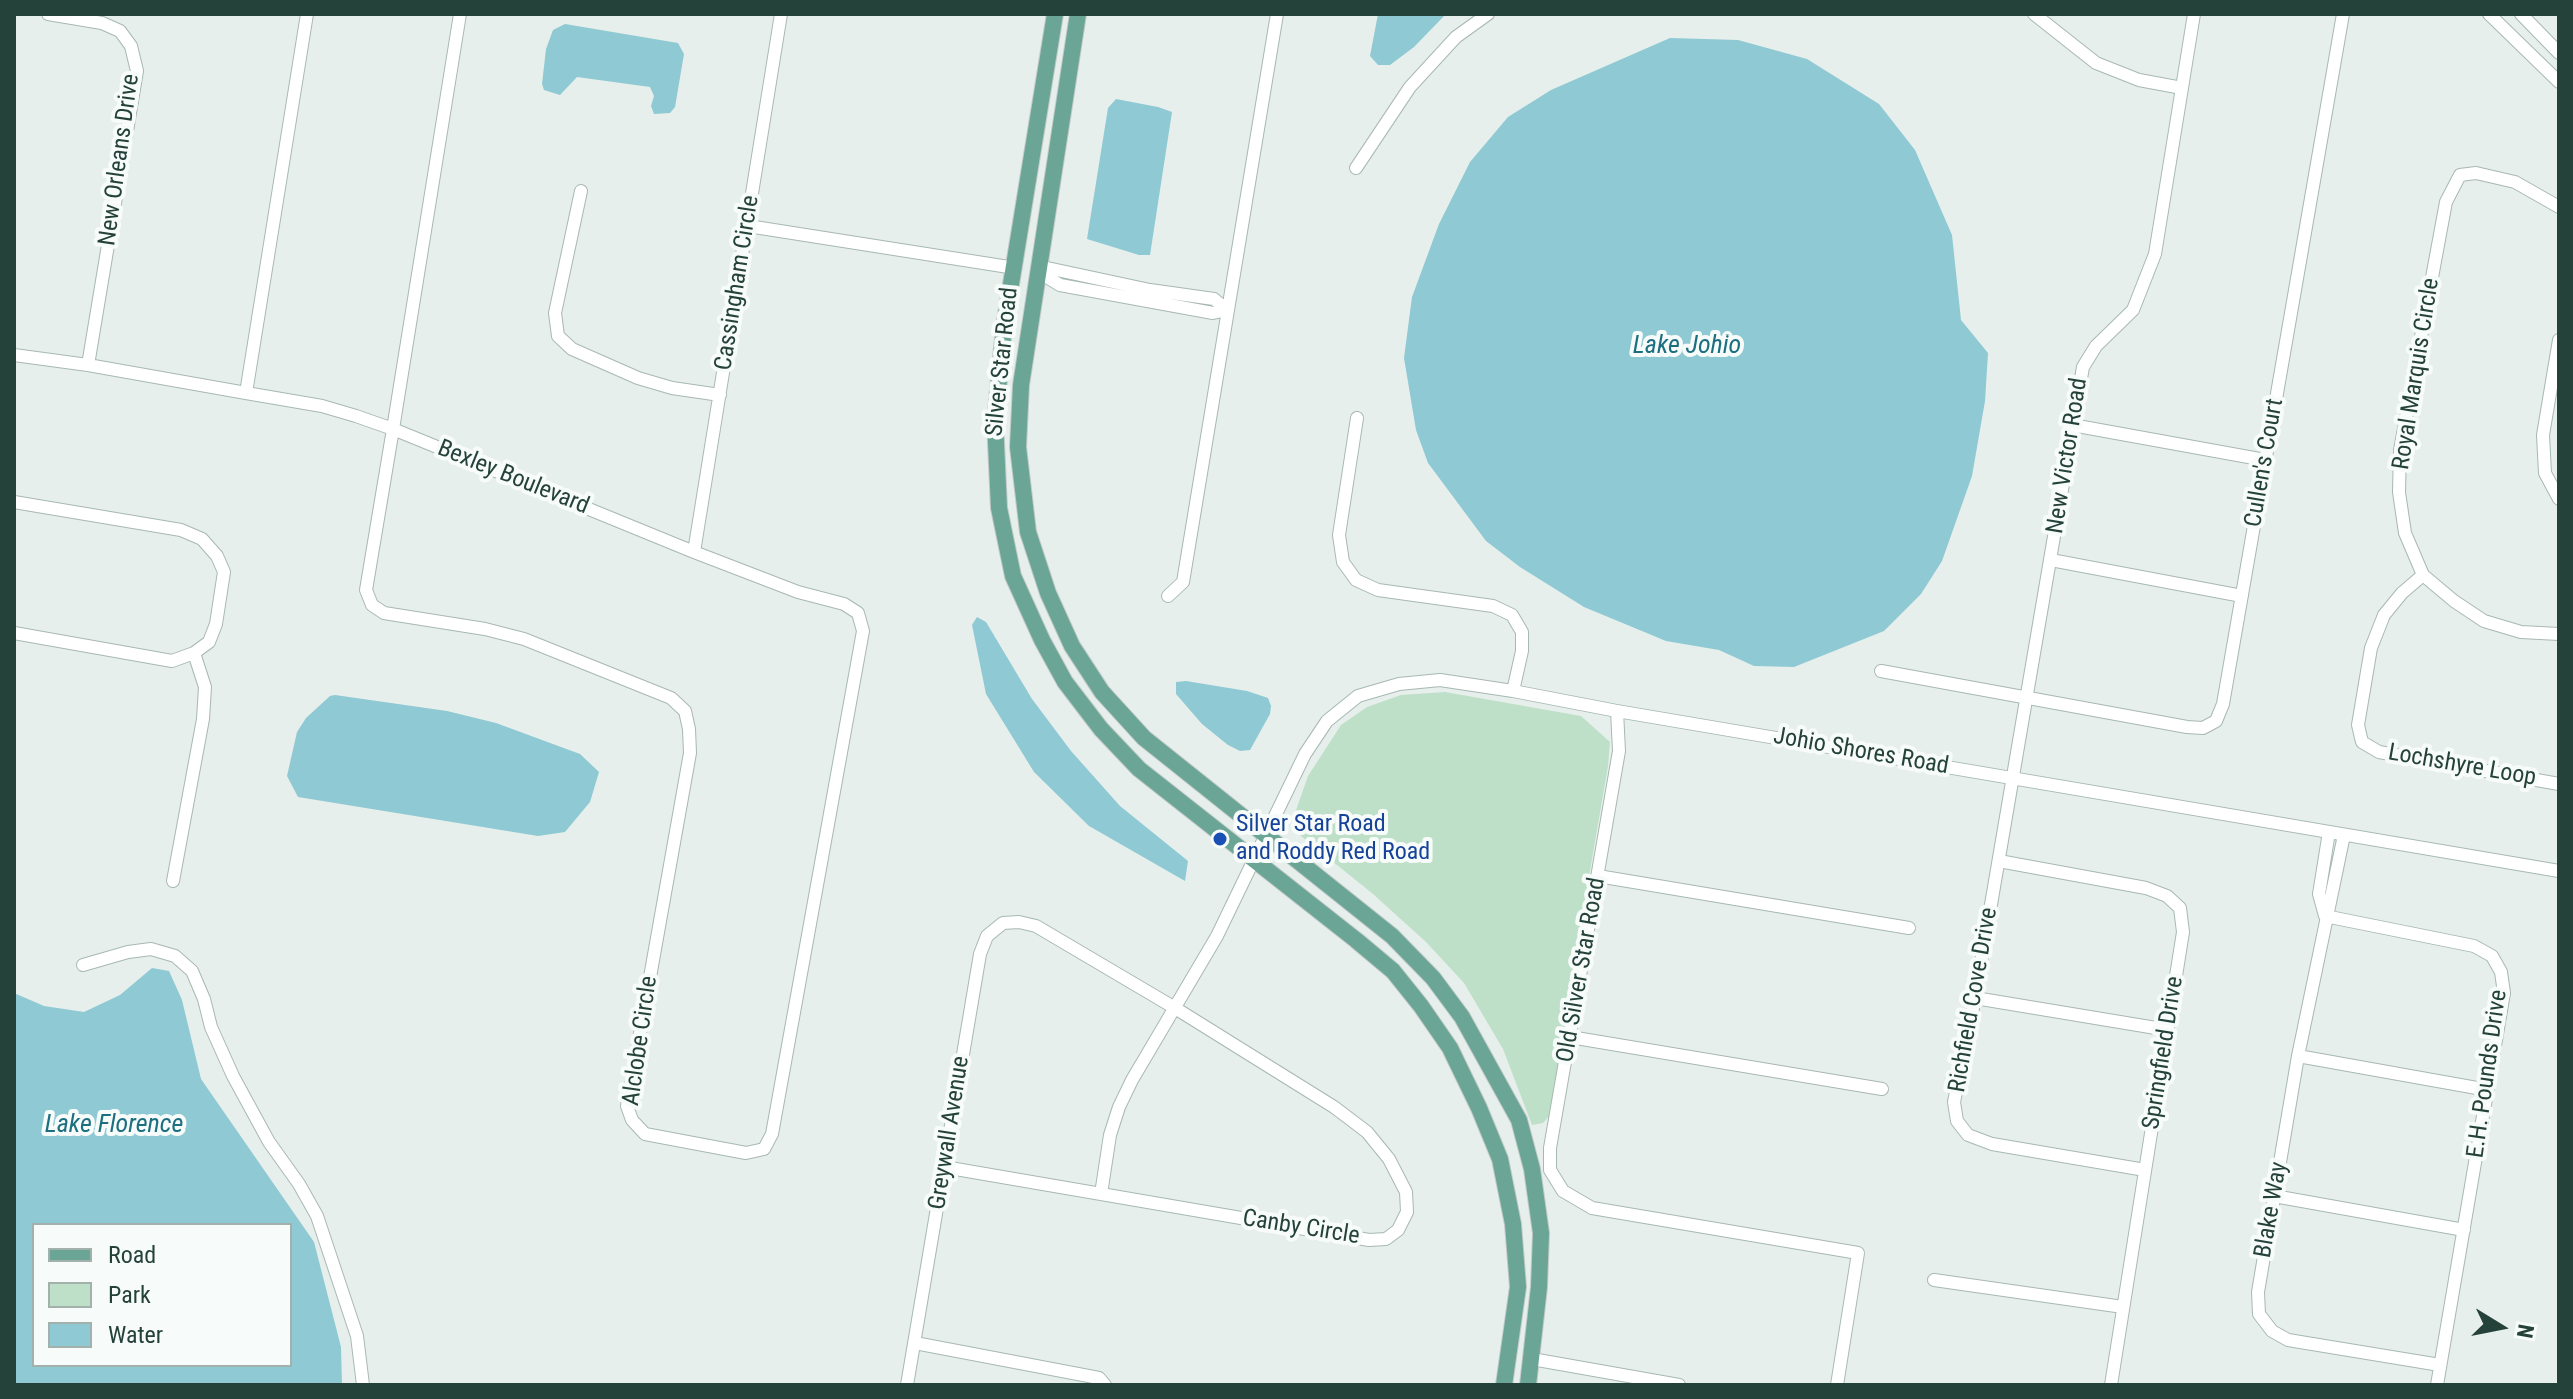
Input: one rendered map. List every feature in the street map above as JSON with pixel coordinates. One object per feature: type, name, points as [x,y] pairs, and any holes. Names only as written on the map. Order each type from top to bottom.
[{"type":"main road","name":"Silver Star Road","points":[[1055,14],[1004,327],[995,421],[999,508],[1013,576],[1065,682],[1101,729],[1139,769],[1393,971],[1450,1048],[1500,1159],[1513,1224],[1518,1287],[1504,1385]]},
{"type":"main road","name":"Silver Star Road","points":[[1078,14],[1021,385],[1018,447],[1028,532],[1048,593],[1072,646],[1102,692],[1144,738],[1392,936],[1433,978],[1462,1017],[1519,1120],[1532,1169],[1541,1233],[1539,1287],[1528,1385]]},
{"type":"main road","points":[[1037,269],[1030,264],[1031,230],[1050,117],[1040,113]]},
{"type":"main road","points":[[1015,268],[1025,287],[1010,424],[1018,447]]},
{"type":"street","name":"New Orleans Drive","points":[[48,14],[102,23],[120,31],[131,46],[137,71],[88,365]]},
{"type":"street","points":[[246,393],[307,14]]},
{"type":"street","points":[[393,429],[460,14]]},
{"type":"street","name":"Cassingham Circle","points":[[694,552],[781,14]]},
{"type":"street","points":[[1168,596],[1183,582],[1277,14]]},
{"type":"street","points":[[1356,168],[1410,87],[1456,37],[1488,14]]},
{"type":"street","points":[[2034,14],[2096,63],[2139,80],[2182,88]]},
{"type":"street","name":"New Victor Road","points":[[2013,778],[2083,367],[2096,346],[2133,310],[2155,254],[2194,14]]},
{"type":"street","name":"Cullen's Court","points":[[2028,696],[2203,728],[2216,721],[2223,704],[2343,14]]},
{"type":"street","points":[[2489,14],[2559,82]]},
{"type":"street","points":[[2521,14],[2559,53]]},
{"type":"street","name":"Royal Marquis Circle","points":[[2559,207],[2515,182],[2476,173],[2460,175],[2446,202],[2400,450],[2399,492],[2405,533],[2423,575],[2484,621],[2521,632],[2559,634]]},
{"type":"street","points":[[581,191],[555,313],[558,336],[572,349],[638,378],[672,388],[720,395]]},
{"type":"street","points":[[748,226],[1015,268]]},
{"type":"street","points":[[1037,269],[1060,285],[1132,292],[1213,313],[1227,310]]},
{"type":"street","points":[[2559,340],[2543,435],[2545,473],[2559,499]]},
{"type":"street","name":"Bexley Boulevard","points":[[14,355],[88,365],[326,408],[393,429],[694,552]]},
{"type":"street","points":[[1357,418],[1339,535],[1343,562],[1356,580],[1378,590],[1493,606],[1512,615],[1522,632],[1522,651],[1513,691]]},
{"type":"street","points":[[2072,425],[2265,460]]},
{"type":"street","name":"Alclobe Circle","points":[[393,429],[366,590],[372,605],[384,613],[485,629],[524,639],[671,698],[685,711],[690,753],[627,1106],[632,1120],[645,1134],[746,1153],[764,1149],[772,1134],[863,631],[858,613],[844,604],[798,592],[694,552]]},
{"type":"street","points":[[14,502],[181,530],[202,539],[217,556],[224,572],[216,624],[209,642],[194,653],[172,661],[14,633]]},
{"type":"street","points":[[2051,560],[2242,596]]},
{"type":"street","name":"Lochshyre Loop","points":[[2423,575],[2402,593],[2384,615],[2371,648],[2358,725],[2362,742],[2379,752],[2559,784]]},
{"type":"street","points":[[173,881],[203,719],[205,687],[194,653]]},
{"type":"street","points":[[1881,671],[2028,696]]},
{"type":"street","name":"Johio Shores Road","points":[[1101,1194],[1110,1135],[1119,1107],[1217,936],[1305,754],[1327,721],[1358,696],[1399,684],[1440,680],[1513,691],[2559,871]]},
{"type":"street","name":"Old Silver Star Road","points":[[1617,711],[1619,751],[1550,1148],[1550,1170],[1563,1191],[1592,1208],[1858,1253],[1837,1385]]},
{"type":"street","name":"Richfield Cove Drive","points":[[2013,778],[1954,1102],[1957,1121],[1968,1135],[1992,1144],[2145,1170]]},
{"type":"street","name":"Blake Way","points":[[2325,916],[2319,894],[2329,832]]},
{"type":"street","name":"Blake Way","points":[[2344,835],[2298,1056],[2258,1292],[2259,1314],[2272,1331],[2288,1340],[2440,1365]]},
{"type":"street","name":"Springfield Drive","points":[[1999,861],[2146,888],[2167,896],[2180,908],[2183,932],[2111,1385]]},
{"type":"street","points":[[1598,876],[1909,928]]},
{"type":"street","name":"E.H. Pounds Drive","points":[[2325,916],[2474,946],[2492,956],[2501,972],[2504,993],[2437,1385]]},
{"type":"street","name":"Greywall Avenue","points":[[907,1385],[980,954],[987,936],[1003,923],[1019,922],[1036,926]]},
{"type":"street","name":"Canby Circle","points":[[944,1167],[1369,1240],[1386,1239],[1398,1230],[1407,1212],[1406,1192],[1389,1159],[1367,1132],[1334,1107],[1175,1008],[1036,926]]},
{"type":"street","points":[[83,965],[151,949],[175,956],[192,971],[211,1027],[233,1076],[269,1142],[317,1216],[357,1336],[363,1385]]},
{"type":"street","points":[[1975,998],[2168,1030]]},
{"type":"street","points":[[1570,1037],[1882,1089]]},
{"type":"street","points":[[2298,1056],[2488,1090]]},
{"type":"street","points":[[2274,1196],[2464,1230]]},
{"type":"street","points":[[1934,1280],[2123,1307]]},
{"type":"street","points":[[915,1343],[1099,1378],[1105,1385]]},
{"type":"street","points":[[1532,1359],[1679,1385]]},
{"type":"green space","points":[[1445,692],[1581,716],[1610,742],[1552,1113],[1543,1123],[1532,1125],[1503,1049],[1464,983],[1426,942],[1373,894],[1296,832],[1295,813],[1308,776],[1341,725],[1367,707],[1401,695]]},
{"type":"water","points":[[1378,14],[1446,14],[1414,47],[1390,65],[1378,65],[1370,56]]},
{"type":"water","points":[[565,24],[678,43],[684,54],[675,107],[670,113],[654,114],[651,106],[654,96],[650,87],[577,77],[560,95],[544,90],[546,49],[553,30]]},
{"type":"water","name":"Lake Johio","points":[[1670,38],[1738,40],[1807,59],[1879,104],[1915,150],[1952,235],[1961,320],[1988,353],[1985,401],[1972,476],[1942,561],[1921,594],[1884,631],[1794,667],[1754,666],[1719,650],[1666,641],[1584,607],[1520,567],[1486,541],[1428,463],[1416,430],[1404,358],[1412,297],[1439,224],[1470,162],[1508,117],[1551,90]]},
{"type":"water","points":[[1116,99],[1172,112],[1150,255],[1139,255],[1087,239],[1108,108]]},
{"type":"water","points":[[977,617],[986,622],[1032,699],[1071,751],[1120,806],[1188,861],[1185,881],[1089,826],[1034,772],[986,694],[972,625]]},
{"type":"water","points":[[1176,682],[1247,691],[1268,698],[1270,714],[1250,750],[1240,751],[1228,745],[1202,724],[1176,694]]},
{"type":"water","points":[[335,695],[447,711],[496,723],[580,754],[599,772],[590,802],[565,832],[538,836],[298,797],[287,776],[297,732],[306,718]]},
{"type":"water","name":"Lake Florence","points":[[152,968],[169,971],[182,1000],[201,1079],[314,1242],[341,1347],[342,1385],[14,1385],[14,993],[44,1006],[84,1012],[120,995]]},
{"type":"place","name":"Silver Star Road and Roddy Red Road","points":[[1220,839]]}]
